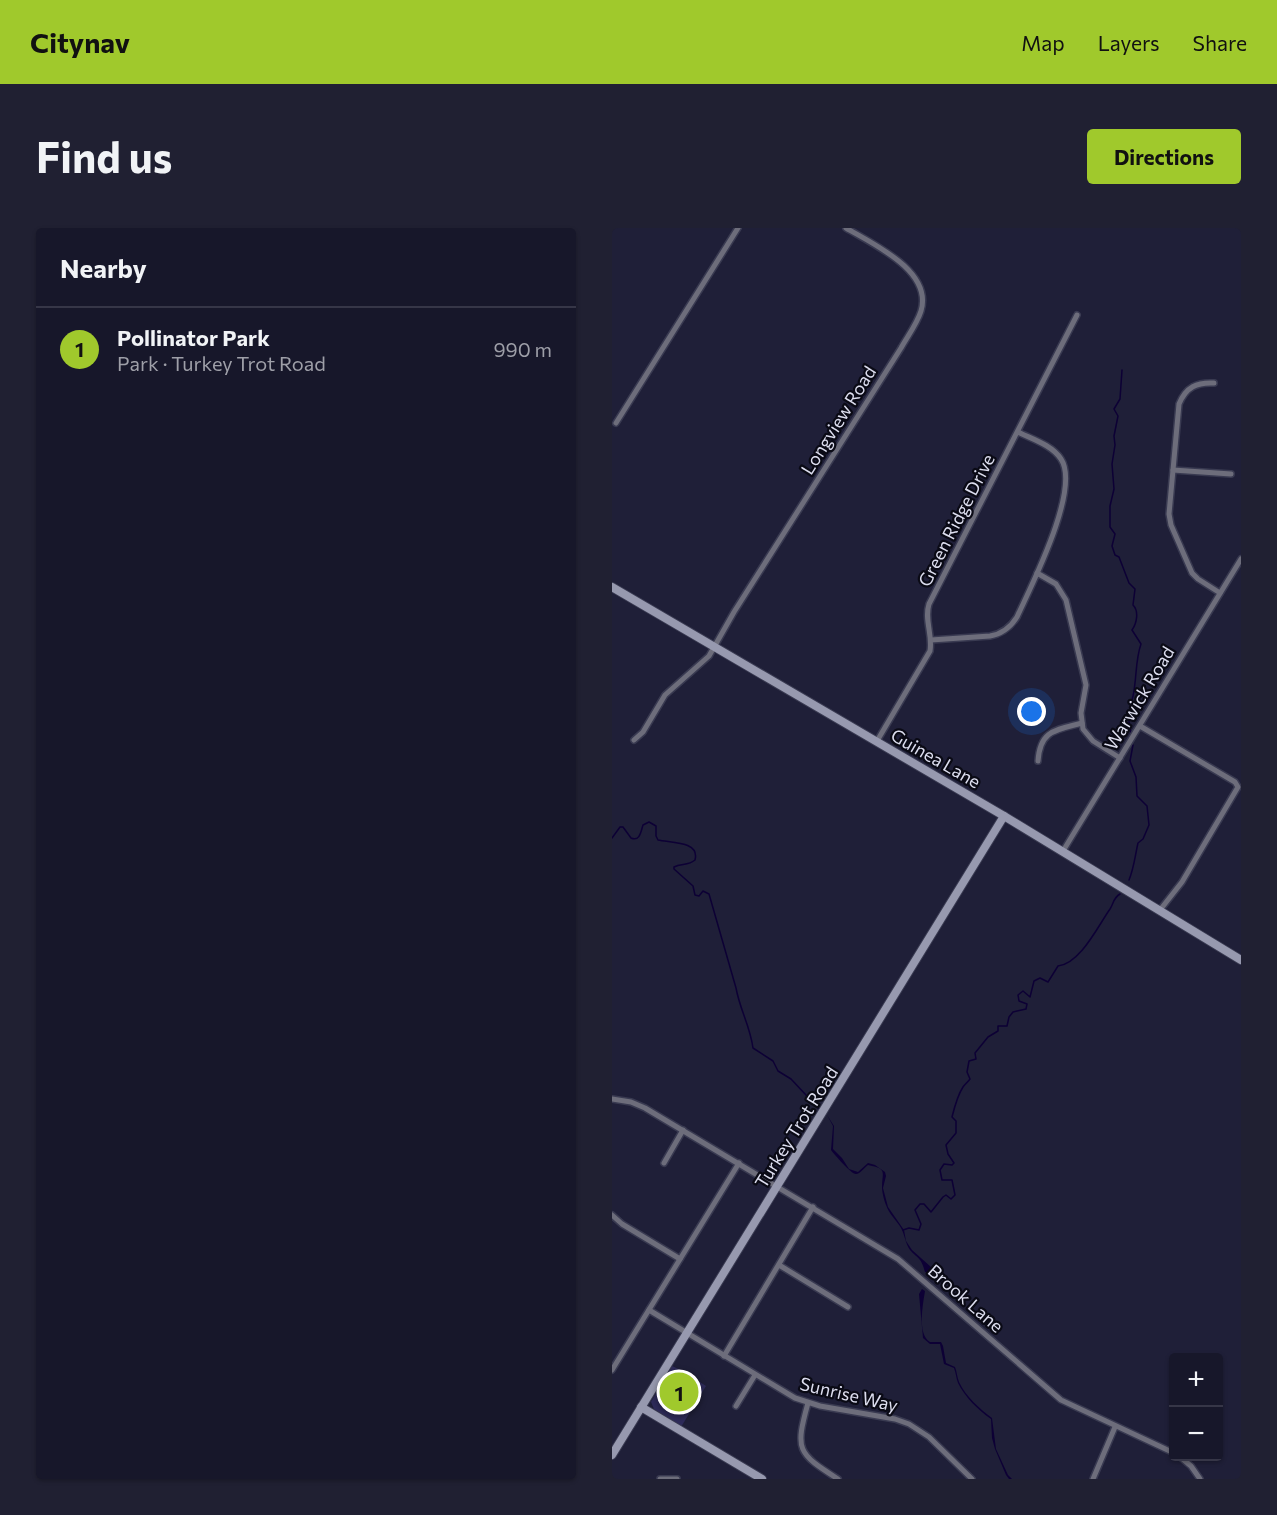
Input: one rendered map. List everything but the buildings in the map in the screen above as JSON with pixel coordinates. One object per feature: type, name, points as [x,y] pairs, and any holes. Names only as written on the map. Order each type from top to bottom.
[{"type":"street","points":[[616,423],[738,228]]},
{"type":"street","name":"Longview Road","points":[[634,740],[643,732],[665,695],[705,660],[901,348],[921,311],[920,290],[912,272],[892,256],[846,228]]},
{"type":"street","name":"Green Ridge Drive","points":[[877,741],[930,651],[931,640],[927,618],[929,604],[1077,315]]},
{"type":"street","points":[[1214,383],[1197,384],[1189,388],[1181,397],[1178,407],[1169,514],[1171,525],[1192,573],[1220,593]]},
{"type":"street","points":[[931,640],[990,636],[1005,631],[1017,617],[1054,535],[1066,484],[1066,471],[1056,453],[1018,432]]},
{"type":"street","points":[[1173,470],[1231,474]]},
{"type":"street","name":"Warwick Road","points":[[1063,851],[1241,559]]},
{"type":"street","points":[[1037,573],[1056,584],[1066,600],[1086,685],[1081,713],[1082,723],[1093,741],[1120,758]]},
{"type":"street","name":"Guinea Lane","points":[[612,587],[1004,816],[1241,960]]},
{"type":"street","points":[[1038,760],[1038,748],[1046,736],[1058,729],[1082,723]]},
{"type":"street","points":[[1140,726],[1235,782],[1238,787],[1182,882],[1160,910]]},
{"type":"street","name":"Turkey Trot Road","points":[[612,1455],[1004,816]]},
{"type":"street","name":"Brook Lane","points":[[612,1099],[641,1105],[903,1263],[1061,1400],[1169,1451]]},
{"type":"street","points":[[664,1163],[683,1130]]},
{"type":"street","points":[[612,1370],[739,1163]]},
{"type":"street","points":[[724,1356],[813,1207]]},
{"type":"street","points":[[612,1215],[622,1224],[680,1259]]},
{"type":"street","points":[[779,1265],[848,1306]]},
{"type":"street","name":"Sunrise Way","points":[[649,1310],[785,1394],[808,1403],[895,1419],[909,1424],[929,1437],[972,1479]]},
{"type":"street","points":[[736,1406],[754,1375]]},
{"type":"street","points":[[808,1403],[800,1434],[801,1447],[813,1464],[838,1479]]},
{"type":"street","points":[[641,1407],[762,1479]]},
{"type":"street","points":[[1093,1479],[1115,1427]]},
{"type":"street","points":[[1185,1461],[1200,1479]]},
{"type":"street","points":[[660,1479],[677,1479]]},
{"type":"shaded area","points":[[827,1115],[834,1126],[833,1149],[849,1169],[858,1172],[868,1163],[885,1172],[883,1188],[888,1207],[904,1230],[906,1241],[912,1250],[931,1267],[929,1273],[925,1272],[921,1261],[910,1250],[907,1245],[901,1228],[887,1208],[882,1191],[881,1170],[868,1165],[856,1174],[850,1171],[831,1150],[833,1126]]},
{"type":"shaded area","points":[[922,1289],[925,1291],[923,1332],[930,1342],[941,1342],[946,1363],[955,1367],[965,1393],[992,1418],[996,1449],[1012,1479],[1006,1475],[995,1449],[991,1419],[977,1407],[964,1393],[958,1383],[954,1368],[944,1364],[940,1344],[930,1344],[923,1338],[919,1294]]},
{"type":"shaded area","points":[[672,1366],[706,1386],[681,1427],[654,1409],[651,1402]]},
{"type":"waterway","points":[[1122,370],[1120,399],[1114,409],[1118,416],[1114,436],[1112,464],[1114,489],[1110,506],[1110,527],[1115,534],[1112,546],[1115,555],[1119,557],[1129,583],[1135,589],[1133,605],[1137,617],[1132,630],[1141,644],[1129,714],[1131,733],[1128,739]]},
{"type":"waterway","points":[[1129,880],[1138,843],[1143,839],[1149,825],[1147,806],[1137,796],[1136,777],[1130,761],[1133,745]]},
{"type":"waterway","points":[[612,838],[620,827],[623,827],[634,839],[640,835],[643,825],[649,822],[656,826],[658,840],[683,844],[693,849],[695,860],[674,867],[674,869],[693,886],[695,895],[699,896],[703,891],[709,894],[753,1048],[773,1061],[778,1071],[791,1079],[820,1110]]},
{"type":"waterway","points":[[903,1230],[909,1228],[919,1230],[921,1224],[915,1210],[920,1204],[924,1204],[931,1212],[943,1197],[946,1195],[951,1199],[955,1195],[952,1180],[942,1180],[940,1170],[944,1164],[954,1163],[948,1154],[946,1145],[956,1133],[956,1121],[952,1117],[961,1090],[970,1079],[967,1072],[969,1061],[976,1059],[975,1053],[988,1037],[998,1031],[998,1026],[1007,1026],[1013,1012],[1026,1009],[1027,1004],[1019,1001],[1018,995],[1023,991],[1030,997],[1034,981],[1040,978],[1048,982],[1058,966],[1066,964],[1081,952],[1120,894]]},
{"type":"place","name":"Pollinator Park","points":[[679,1392]]}]
